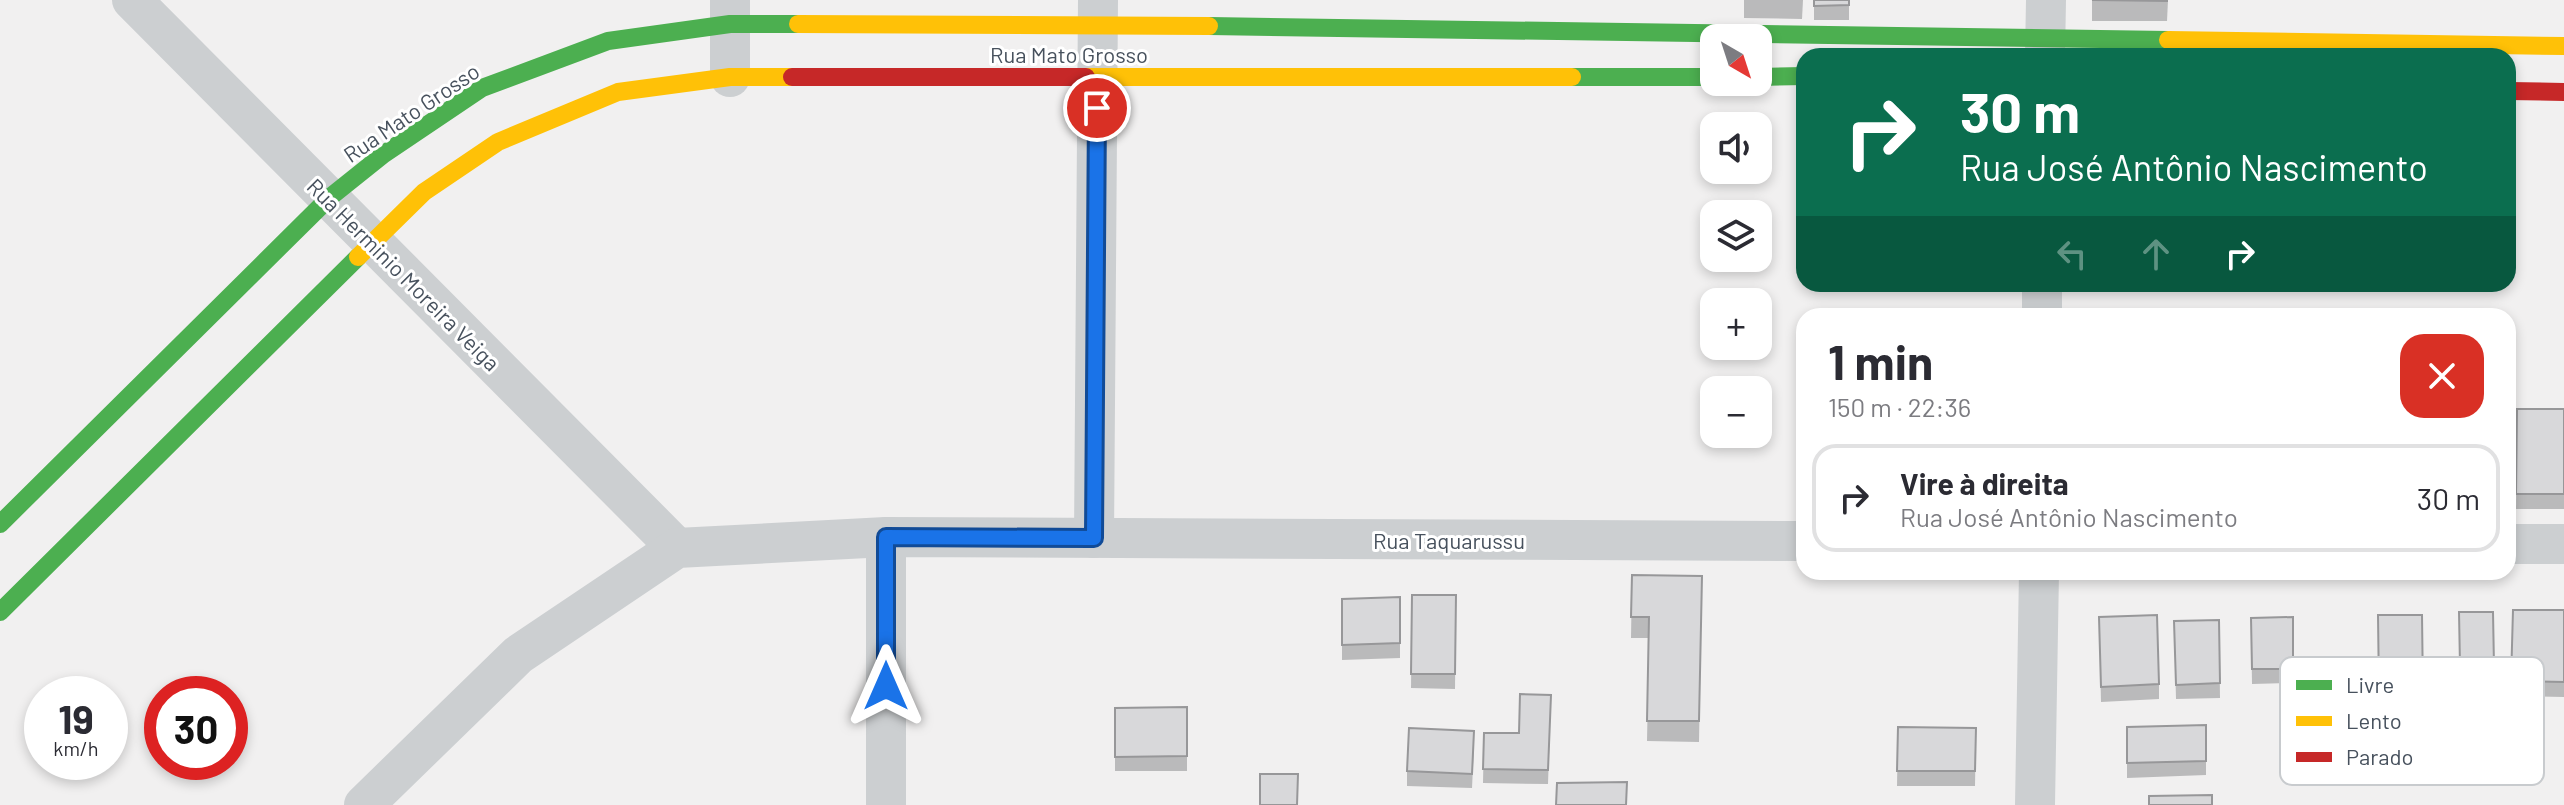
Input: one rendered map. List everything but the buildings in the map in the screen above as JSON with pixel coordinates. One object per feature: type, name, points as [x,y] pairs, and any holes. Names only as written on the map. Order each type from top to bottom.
[{"type":"street","name":"Rua Herminio Moreira Veiga","points":[[132,0],[677,548]]},
{"type":"street","name":"Rua Mato Grosso","points":[[0,524],[329,198],[384,154],[482,88],[608,41],[730,12],[1098,12],[2045,31],[2409,48]]},
{"type":"street","points":[[730,12],[730,77]]},
{"type":"street","points":[[1094,538],[1098,12]]},
{"type":"street","name":"Rua Mato Grosso","points":[[2508,48],[2564,46]]},
{"type":"street","points":[[1772,77],[1796,76]]},
{"type":"street","name":"Rua Mato Grosso","points":[[0,612],[424,192],[498,142],[618,92],[730,77],[1700,77]]},
{"type":"street","points":[[2516,91],[2564,92]]},
{"type":"street","points":[[886,537],[886,805]]},
{"type":"street","name":"Rua Taquarussu","points":[[677,548],[886,537],[1796,541]]},
{"type":"street","points":[[2516,544],[2564,544]]},
{"type":"street","points":[[364,805],[518,655],[677,548]]},
{"type":"street","points":[[2035,805],[2039,580]]},
{"type":"traffic: fast","points":[[0,524],[329,198],[384,154],[482,88],[608,41],[730,24],[798,24]]},
{"type":"traffic: fast","points":[[1209,26],[2168,40]]},
{"type":"traffic: fast","points":[[1772,77],[1796,76]]},
{"type":"traffic: fast","points":[[1572,77],[1700,77]]},
{"type":"traffic: fast","points":[[0,612],[358,257]]},
{"type":"traffic: slow","points":[[798,24],[1209,26]]},
{"type":"traffic: slow","points":[[2168,40],[2564,46]]},
{"type":"traffic: slow","points":[[358,257],[424,192],[498,142],[618,92],[730,77],[792,77]]},
{"type":"traffic: slow","points":[[1086,77],[1572,77]]},
{"type":"traffic: jam","points":[[792,77],[1086,77]]},
{"type":"traffic: jam","points":[[2516,91],[2564,92]]},
{"type":"route","points":[[886,686],[886,537],[1094,538],[1097,108]]}]
